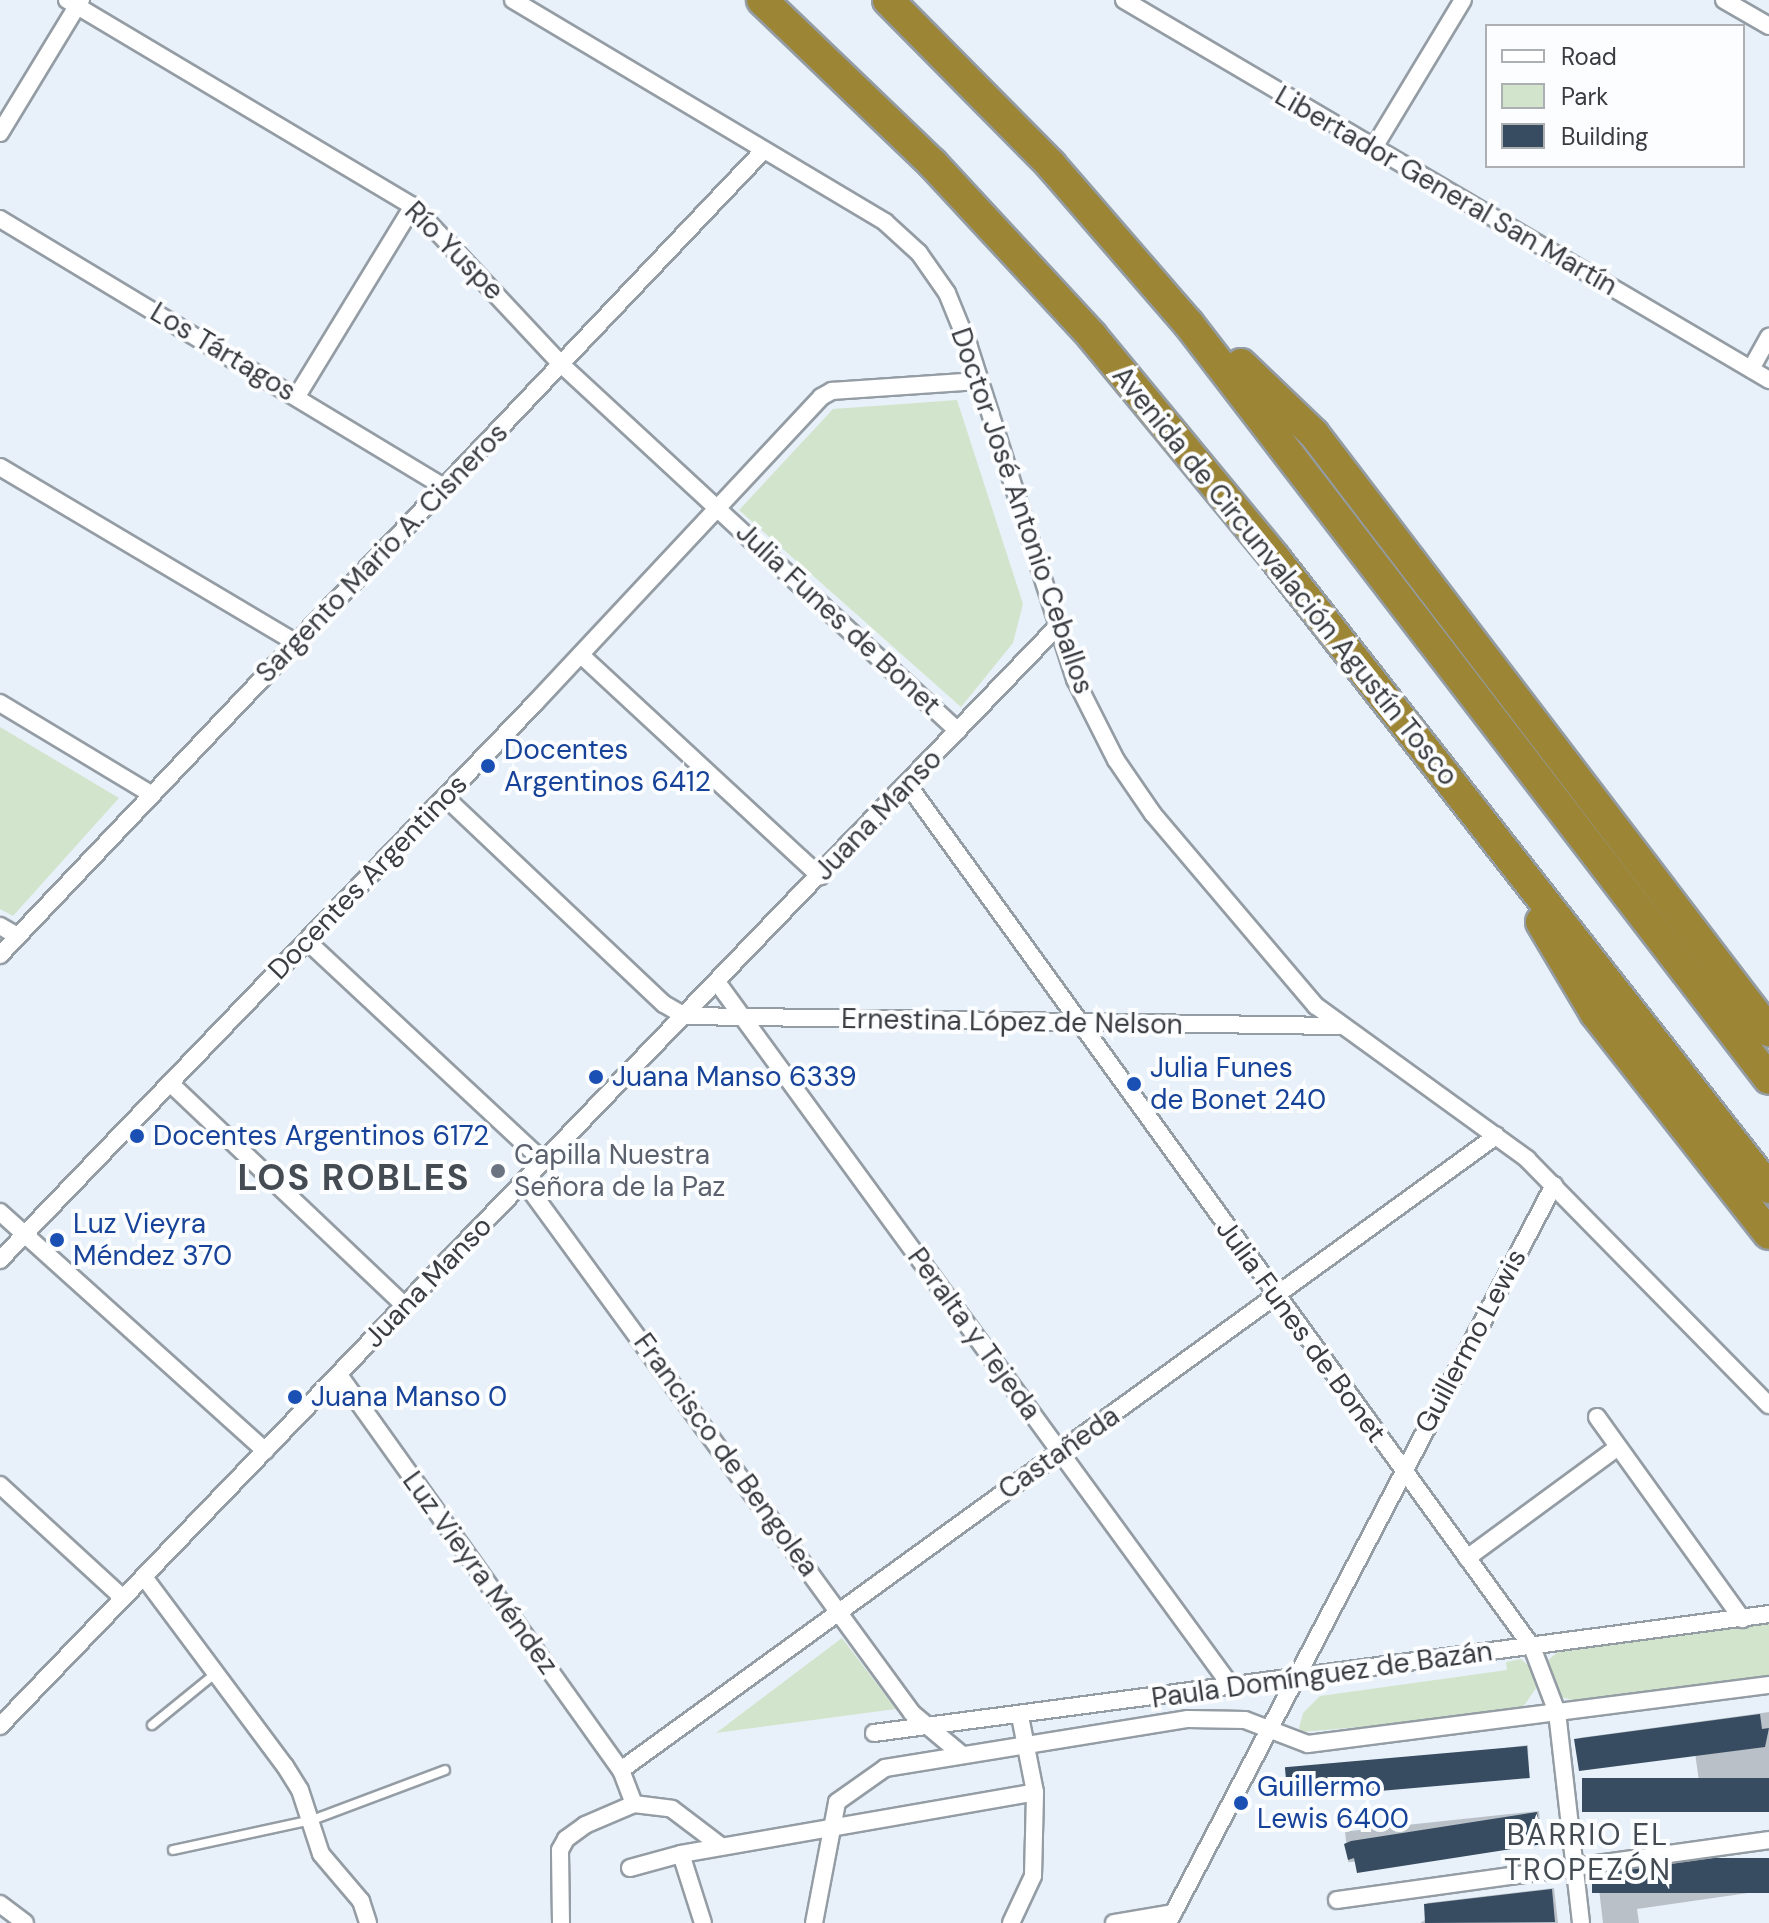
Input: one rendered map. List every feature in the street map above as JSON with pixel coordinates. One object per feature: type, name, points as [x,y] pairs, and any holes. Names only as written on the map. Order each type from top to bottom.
[{"type":"highway","name":"Avenida de Circunvalación Agustín Tosco","points":[[762,0],[932,163],[1092,336],[1483,824],[1769,1188]]},
{"type":"highway","points":[[888,0],[1011,123],[1145,272],[1283,442],[1769,1079]]},
{"type":"highway","points":[[1145,272],[1314,434],[1769,1031]]},
{"type":"highway","points":[[1483,824],[1595,1013],[1769,1234]]},
{"type":"street","name":"Doctor José Antonio Ceballos","points":[[513,0],[885,222],[919,253],[947,293],[978,381],[1055,629],[1090,711],[1133,787],[1283,973],[1339,1026],[1496,1136],[1554,1185],[1769,1405]]},
{"type":"street","name":"Libertador General San Martín","points":[[1124,0],[1769,380]]},
{"type":"street","points":[[1373,149],[1463,0]]},
{"type":"street","points":[[1724,0],[1769,26]]},
{"type":"street","points":[[0,133],[75,2]]},
{"type":"street","name":"Río Yuspe","points":[[75,2],[413,206],[562,365],[717,507]]},
{"type":"street","name":"Sargento Mario A. Cisneros","points":[[0,955],[149,793],[297,643],[763,151]]},
{"type":"street","points":[[297,396],[413,206]]},
{"type":"street","name":"Los Tártagos","points":[[0,219],[444,487]]},
{"type":"street","points":[[1751,369],[1769,337]]},
{"type":"street","name":"Docentes Argentinos","points":[[0,1260],[581,655],[717,507],[832,391],[978,381]]},
{"type":"street","points":[[0,467],[297,643]]},
{"type":"street","name":"Julia Funes de Bonet","points":[[717,507],[958,731]]},
{"type":"street","name":"Juana Manso","points":[[0,1726],[1055,629]]},
{"type":"street","points":[[581,655],[820,876]]},
{"type":"street","points":[[0,703],[149,793]]},
{"type":"street","name":"Julia Funes de Bonet","points":[[908,785],[1401,1472],[1532,1647],[1557,1712],[1581,1923]]},
{"type":"street","points":[[445,797],[664,1004],[685,1016]]},
{"type":"street","points":[[0,926],[17,936]]},
{"type":"street","points":[[307,941],[544,1162]]},
{"type":"street","name":"Peralta y Tejeda","points":[[717,982],[1231,1686]]},
{"type":"street","name":"Ernestina López de Nelson","points":[[685,1016],[745,1020],[1339,1026]]},
{"type":"street","points":[[170,1083],[405,1306]]},
{"type":"street","name":"Castañeda","points":[[621,1770],[839,1608],[1277,1297],[1496,1136]]},
{"type":"street","name":"Francisco de Bengolea","points":[[525,1183],[927,1726],[952,1741],[960,1753]]},
{"type":"street","name":"Guillermo Lewis","points":[[1170,1918],[1554,1185]]},
{"type":"street","points":[[0,1212],[265,1451]]},
{"type":"street","name":"Luz Vieyra Méndez","points":[[339,1375],[621,1770],[634,1804]]},
{"type":"street","points":[[1597,1417],[1742,1619]]},
{"type":"street","points":[[1467,1558],[1617,1448]]},
{"type":"street","points":[[0,1485],[123,1598]]},
{"type":"street","points":[[144,1577],[285,1766],[312,1820],[321,1854],[361,1901],[368,1923]]},
{"type":"street","name":"Paula Domínguez de Bazán","points":[[874,1733],[1769,1614]]},
{"type":"street","name":"Paula Domínguez de Bazán","points":[[828,1826],[837,1802],[875,1773],[960,1753],[1030,1745],[1188,1719],[1245,1720],[1308,1744],[1769,1685]]},
{"type":"street","points":[[1011,1923],[1033,1876],[1035,1792],[1030,1745],[1020,1716]]},
{"type":"street","points":[[630,1868],[721,1846],[1035,1792]]},
{"type":"street","points":[[561,1923],[560,1850],[566,1839],[585,1825],[634,1804],[672,1809],[721,1846]]},
{"type":"street","points":[[814,1923],[828,1826]]},
{"type":"street","points":[[1337,1900],[1769,1840]]},
{"type":"street","points":[[681,1854],[703,1923]]},
{"type":"street","points":[[0,1904],[25,1923]]},
{"type":"street","points":[[0,1916],[3,1923]]},
{"type":"street","points":[[1114,1923],[1170,1918]]},
{"type":"lane","points":[[152,1725],[217,1672]]},
{"type":"lane","points":[[173,1850],[312,1820],[445,1770]]},
{"type":"green space","points":[[957,400],[1023,604],[1013,643],[961,707],[739,510],[833,409]]},
{"type":"green space","points":[[0,727],[119,798],[13,916],[0,909]]},
{"type":"green space","points":[[1769,1624],[1769,1676],[1580,1702],[1561,1697],[1547,1671],[1547,1661],[1558,1652]]},
{"type":"green space","points":[[842,1638],[896,1709],[716,1733]]},
{"type":"green space","points":[[1521,1659],[1530,1667],[1536,1688],[1519,1713],[1302,1732],[1299,1728],[1303,1713],[1320,1696],[1507,1670],[1506,1662]]},
{"type":"building","points":[[1760,1714],[1762,1729],[1769,1728],[1765,1747],[1579,1771],[1574,1739]]},
{"type":"building","points":[[1527,1746],[1530,1778],[1288,1799],[1285,1767]]},
{"type":"building","points":[[1582,1778],[1769,1778],[1769,1812],[1582,1812]]},
{"type":"building","points":[[1537,1812],[1543,1844],[1357,1873],[1354,1858],[1348,1860],[1344,1844],[1351,1841]]},
{"type":"building","points":[[1592,1858],[1769,1858],[1769,1893],[1592,1893]]},
{"type":"building","points":[[1552,1889],[1555,1922],[1425,1923],[1424,1904]]},
{"type":"place","name":"Docentes Argentinos 6412","points":[[488,766]]},
{"type":"place","name":"Juana Manso 6339","points":[[596,1077]]},
{"type":"place","name":"Julia Funes de Bonet 240","points":[[1134,1084]]},
{"type":"place","name":"Docentes Argentinos 6172","points":[[137,1136]]},
{"type":"place","name":"Capilla Nuestra Señora de la Paz","points":[[498,1171]]},
{"type":"place","name":"Luz Vieyra Méndez 370","points":[[57,1240]]},
{"type":"place","name":"Juana Manso 0","points":[[295,1397]]},
{"type":"place","name":"Guillermo Lewis 6400","points":[[1241,1803]]},
{"type":"district","name":"LOS ROBLES","points":[[354,1178]]},
{"type":"district","name":"BARRIO EL TROPEZÓN","points":[[1588,1852]]}]
